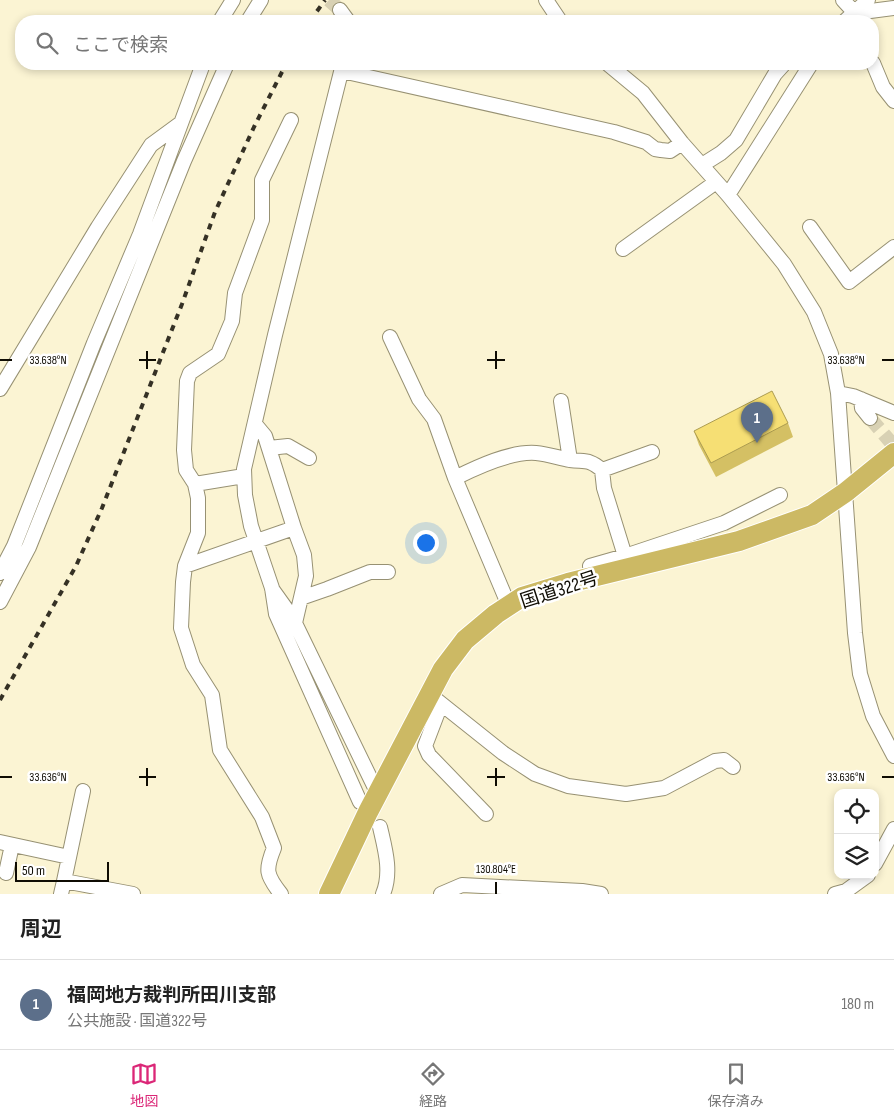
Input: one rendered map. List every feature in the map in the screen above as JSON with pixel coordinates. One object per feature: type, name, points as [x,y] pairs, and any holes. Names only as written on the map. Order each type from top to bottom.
[{"type":"highway","name":"国道322号","points":[[329,894],[369,798],[435,699],[443,669],[465,640],[496,614],[522,597],[593,576],[739,542],[812,515],[846,492],[894,453]]},
{"type":"street","points":[[224,15],[233,0]]},
{"type":"street","points":[[252,15],[262,0]]},
{"type":"street","points":[[546,0],[556,15]]},
{"type":"street","points":[[843,0],[851,15]]},
{"type":"street","points":[[856,15],[868,0]]},
{"type":"street","points":[[865,15],[894,8]]},
{"type":"street","points":[[0,574],[14,546],[94,343],[140,234],[201,70]]},
{"type":"street","points":[[0,602],[29,547],[184,161],[224,70]]},
{"type":"street","points":[[341,70],[275,335],[244,469],[244,476],[245,494],[251,526],[272,588],[276,614],[369,798]]},
{"type":"street","points":[[355,70],[614,132],[646,142],[655,149],[670,151],[682,143]]},
{"type":"street","points":[[615,70],[643,93],[682,143],[728,195],[784,264],[814,312],[831,354],[838,394],[855,633],[860,674],[873,716],[894,756]]},
{"type":"street","points":[[702,166],[736,140],[779,70]]},
{"type":"street","points":[[728,195],[807,70]]},
{"type":"street","points":[[876,70],[883,88],[894,101]]},
{"type":"street","points":[[281,894],[271,881],[267,865],[274,848],[262,817],[220,750],[212,695],[193,665],[181,628],[185,566],[198,533],[198,498],[195,484],[186,470],[184,450],[187,381],[190,374],[218,354],[232,321],[235,293],[262,220],[262,180],[291,120]]},
{"type":"street","points":[[0,389],[98,226],[151,145],[182,123]]},
{"type":"street","points":[[145,155],[159,154],[184,161]]},
{"type":"street","points":[[624,249],[716,182]]},
{"type":"street","points":[[810,227],[849,282],[894,247]]},
{"type":"street","points":[[390,336],[419,399],[434,419],[455,478],[509,606]]},
{"type":"street","points":[[838,394],[861,399],[894,412]]},
{"type":"street","points":[[861,399],[862,408],[870,418]]},
{"type":"street","points":[[561,400],[570,460]]},
{"type":"street","points":[[255,424],[265,436],[304,555],[306,576],[295,623]]},
{"type":"street","points":[[269,448],[288,446],[309,458]]},
{"type":"street","points":[[602,470],[652,452]]},
{"type":"street","points":[[455,478],[474,468],[522,453],[538,453],[570,460],[593,462],[602,470],[604,488],[625,556]]},
{"type":"street","points":[[195,484],[244,476]]},
{"type":"street","points":[[38,483],[54,486]]},
{"type":"street","points":[[593,576],[590,566],[724,523],[780,495]]},
{"type":"street","points":[[185,566],[294,528]]},
{"type":"street","points":[[301,598],[370,572],[388,572]]},
{"type":"street","points":[[272,588],[295,623],[369,798]]},
{"type":"street","points":[[486,814],[429,755],[425,746],[435,699],[503,753],[535,774],[568,786],[626,794],[664,788],[715,761],[724,760],[733,767]]},
{"type":"street","points":[[82,791],[63,887],[134,894]]},
{"type":"street","points":[[380,827],[387,858],[386,885],[383,894]]},
{"type":"street","points":[[879,857],[894,829]]},
{"type":"street","points":[[6,873],[6,843],[69,857]]},
{"type":"street","points":[[835,894],[846,891],[862,879]]},
{"type":"street","points":[[441,894],[462,884],[582,891],[601,894]]},
{"type":"building","points":[[772,391],[788,423],[711,463],[694,431]]},
{"type":"tunnel","points":[[329,0],[340,10]]},
{"type":"tunnel","points":[[870,418],[894,446]]},
{"type":"railway","points":[[314,15],[325,0]]},
{"type":"railway","points":[[0,700],[76,566],[102,508],[182,304],[215,212],[254,127],[283,70]]},
{"type":"place","name":"福岡地方裁判所田川支部","points":[[757,443]]}]
